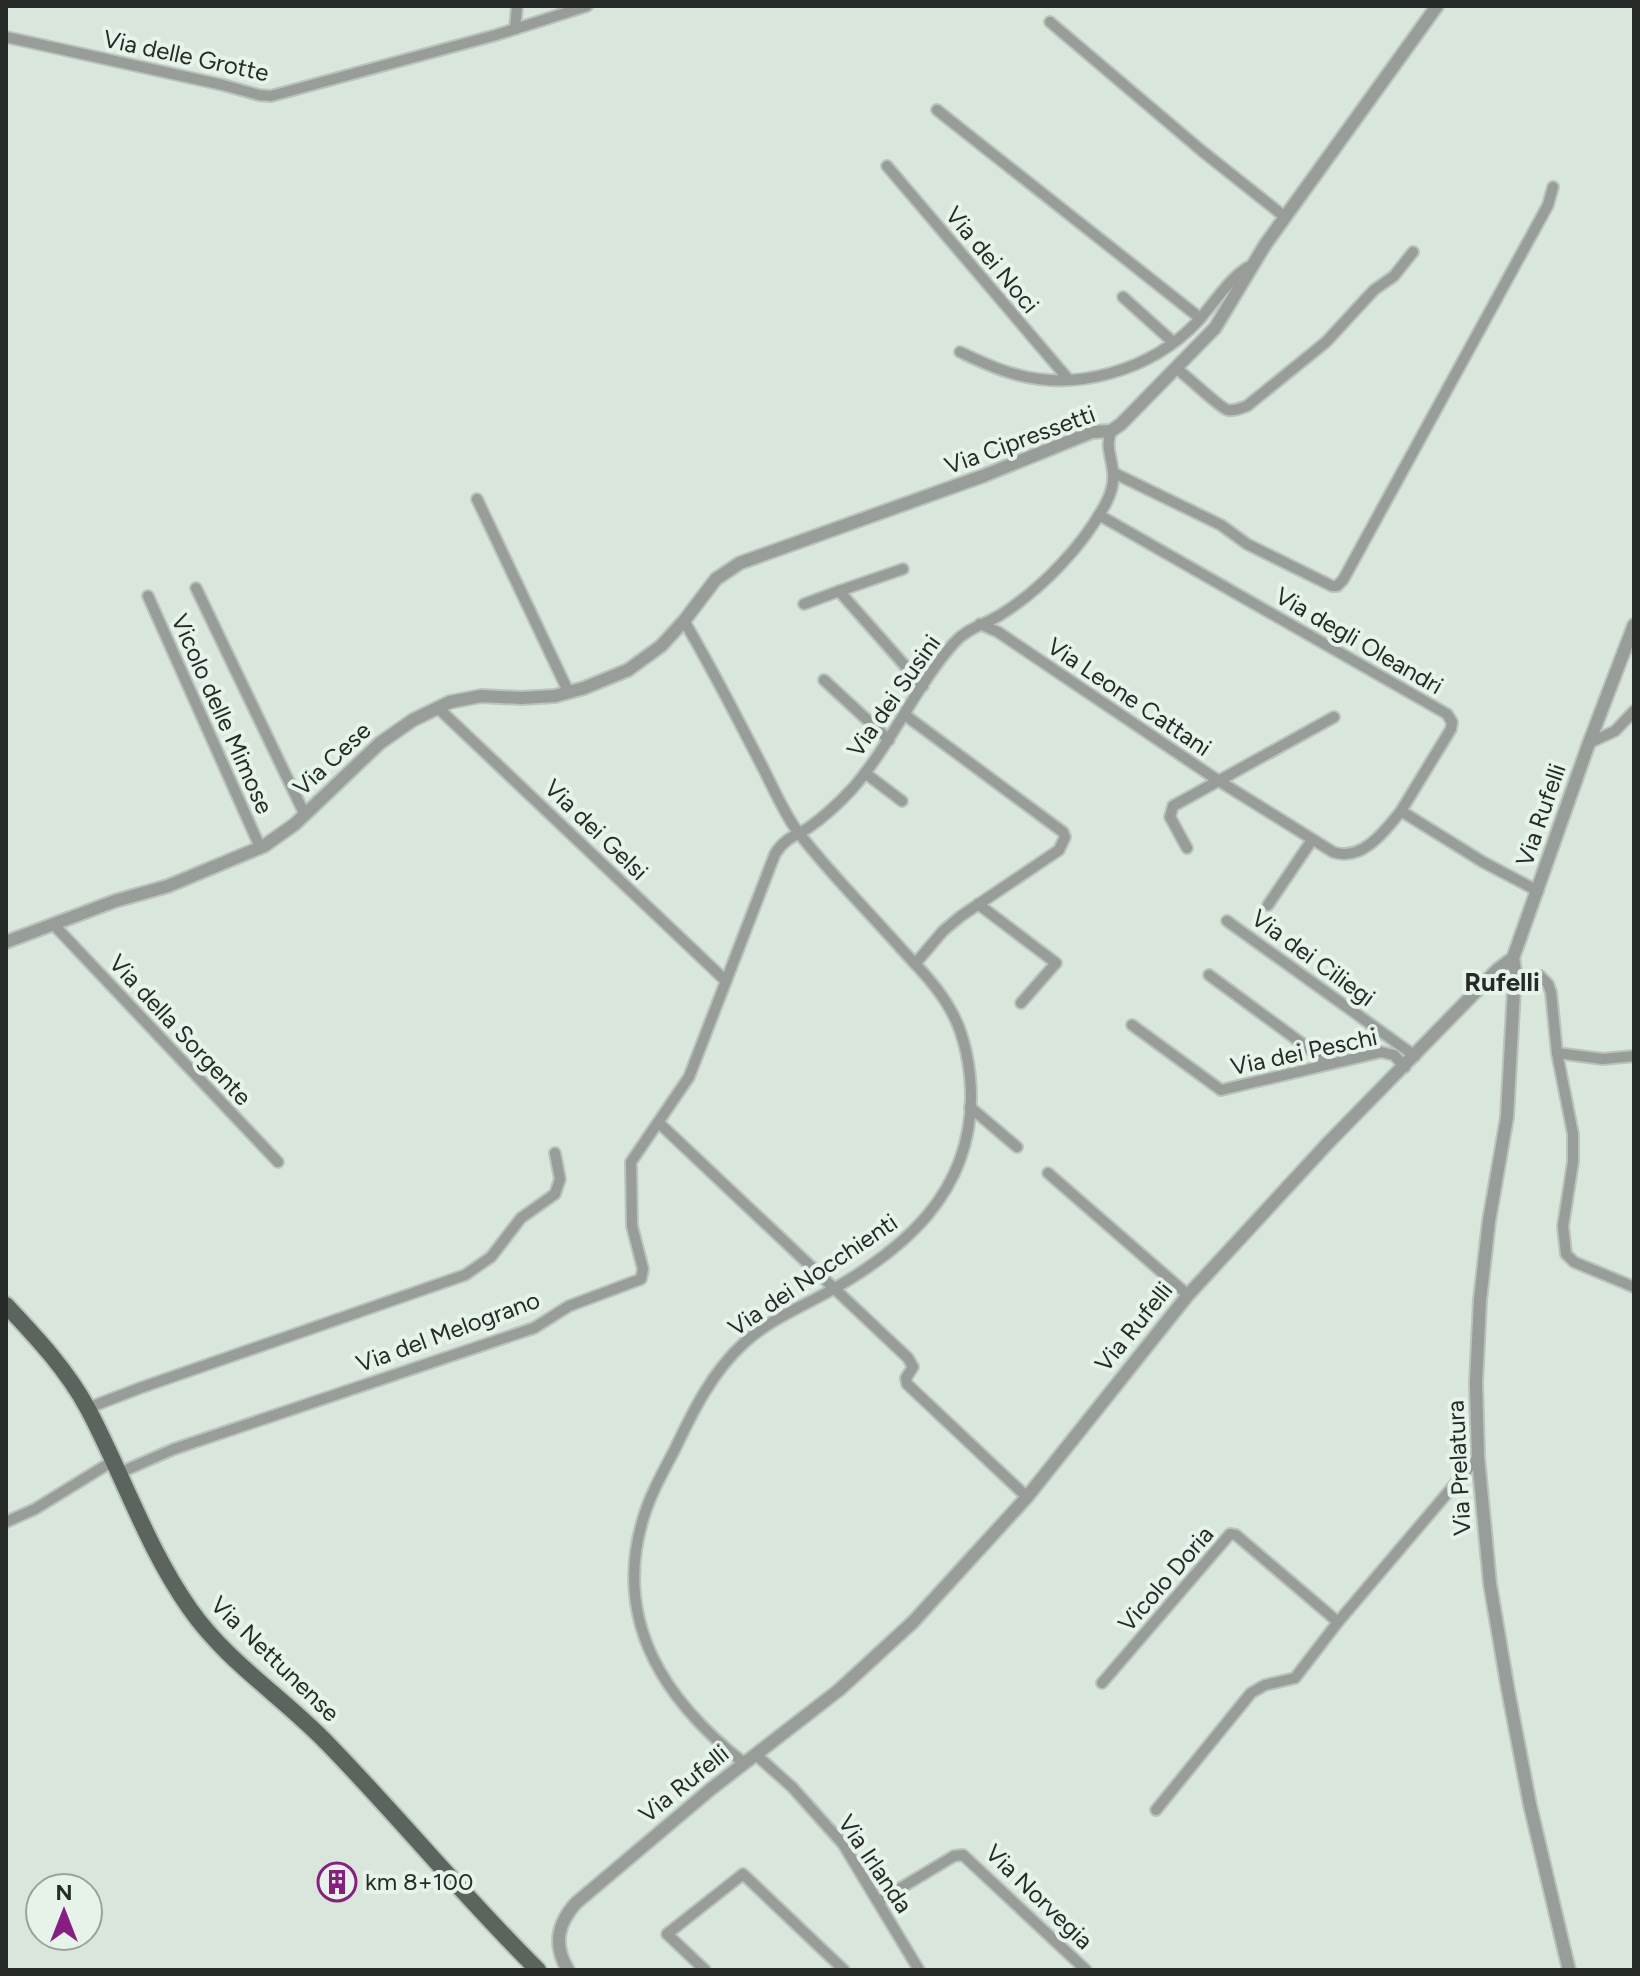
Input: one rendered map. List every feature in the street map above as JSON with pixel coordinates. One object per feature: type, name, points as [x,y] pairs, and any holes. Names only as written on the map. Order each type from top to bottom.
[{"type":"main road","name":"Via Nettunense","points":[[6,1305],[56,1360],[88,1408],[168,1573],[205,1629],[329,1745],[483,1916],[538,1970]]},
{"type":"street","points":[[515,29],[517,6]]},
{"type":"street","name":"Via delle Grotte","points":[[6,37],[271,96],[515,29],[551,11],[587,6]]},
{"type":"street","name":"Via Cipressetti","points":[[684,621],[716,579],[740,563],[994,472],[1092,432],[1111,431],[1215,328],[1285,217],[1437,6]]},
{"type":"street","points":[[1050,22],[1285,217]]},
{"type":"street","points":[[937,110],[1200,318]]},
{"type":"street","name":"Via dei Noci","points":[[887,166],[1069,380]]},
{"type":"street","points":[[1114,473],[1221,525],[1247,544],[1337,586],[1548,205],[1553,187]]},
{"type":"street","points":[[1177,369],[1219,406],[1236,410],[1247,406],[1326,342],[1374,290],[1394,276],[1413,252]]},
{"type":"street","points":[[960,352],[1012,373],[1044,379],[1069,380],[1122,369],[1141,362],[1173,342],[1200,318],[1241,272],[1253,265]]},
{"type":"street","points":[[1123,297],[1173,342]]},
{"type":"street","name":"Via dei Susini","points":[[798,832],[839,802],[865,773],[953,644],[980,624],[997,617],[1051,574],[1099,515],[1112,489],[1114,473],[1108,446],[1111,431]]},
{"type":"street","points":[[477,499],[569,693]]},
{"type":"street","name":"Via degli Oleandri","points":[[1099,515],[1450,717],[1451,729],[1401,811]]},
{"type":"street","points":[[804,604],[903,569]]},
{"type":"street","points":[[196,588],[305,815]]},
{"type":"street","points":[[839,591],[923,686]]},
{"type":"street","name":"Vicolo delle Mimose","points":[[148,596],[260,847]]},
{"type":"street","name":"Via Leone Cattani","points":[[997,617],[1017,646]]},
{"type":"street","name":"Via Cese","points":[[6,942],[115,901],[168,886],[260,847],[285,833],[380,743],[438,708],[473,696],[534,698],[569,693],[639,664],[684,621]]},
{"type":"street","name":"Via dei Nocchienti","points":[[684,621],[798,832],[946,1002],[957,1024],[969,1071],[970,1107],[966,1138],[958,1164],[935,1209],[899,1244],[836,1288],[760,1329],[723,1365],[685,1427],[650,1500],[639,1537],[635,1570],[643,1629],[658,1671],[697,1722],[750,1758]]},
{"type":"street","name":"Via Leone Cattani","points":[[980,624],[994,629],[1219,781],[1335,853],[1351,854],[1379,837],[1401,811]]},
{"type":"street","name":"Via Rufelli","points":[[568,1970],[560,1956],[558,1937],[562,1921],[573,1906],[750,1758],[839,1690],[921,1614],[1027,1497],[1188,1295],[1328,1143],[1497,970],[1513,958],[1634,625]]},
{"type":"street","points":[[824,680],[889,740]]},
{"type":"street","name":"Via dei Gelsi","points":[[438,708],[726,981]]},
{"type":"street","points":[[1589,743],[1615,731],[1634,711]]},
{"type":"street","points":[[905,715],[1065,834],[1064,844],[1059,850],[943,931],[915,964]]},
{"type":"street","name":"Via Leone Cattani","points":[[1187,848],[1169,811],[1175,804],[1334,717]]},
{"type":"street","points":[[865,773],[902,801]]},
{"type":"street","points":[[1401,811],[1483,862],[1538,891]]},
{"type":"street","name":"Via del Melograno","points":[[116,1467],[537,1326],[573,1304],[639,1281],[643,1269],[633,1231],[631,1168],[637,1151],[689,1077],[775,854],[787,839],[798,832]]},
{"type":"street","points":[[1268,905],[1312,840]]},
{"type":"street","points":[[978,904],[1056,963],[1021,1003]]},
{"type":"street","name":"Via dei Ciliegi","points":[[1227,921],[1415,1056]]},
{"type":"street","name":"Via della Sorgente","points":[[54,925],[278,1162]]},
{"type":"street","name":"Via Prelatura","points":[[1513,958],[1507,1117],[1489,1221],[1480,1300],[1476,1383],[1478,1457],[1486,1549],[1508,1690],[1530,1805],[1569,1970]]},
{"type":"street","points":[[1209,975],[1330,1064]]},
{"type":"street","points":[[1514,984],[1526,985],[1540,976],[1548,984],[1553,1002],[1557,1053],[1573,1134],[1573,1162],[1563,1226],[1566,1254],[1574,1262],[1634,1287]]},
{"type":"street","name":"Via dei Peschi","points":[[1132,1025],[1221,1090],[1381,1052],[1394,1055],[1405,1067]]},
{"type":"street","points":[[1557,1053],[1603,1059],[1634,1056]]},
{"type":"street","points":[[970,1107],[1017,1147]]},
{"type":"street","points":[[659,1123],[910,1360],[913,1367],[906,1378],[907,1384],[1027,1497]]},
{"type":"street","points":[[88,1408],[197,1367],[465,1275],[491,1257],[521,1218],[555,1194],[560,1179],[555,1153]]},
{"type":"street","points":[[1048,1173],[1188,1295]]},
{"type":"street","points":[[1156,1810],[1251,1693],[1265,1685],[1295,1678],[1338,1622],[1478,1457]]},
{"type":"street","points":[[6,1522],[116,1467]]},
{"type":"street","name":"Vicolo Doria","points":[[1102,1683],[1230,1534],[1236,1535],[1338,1622]]},
{"type":"street","name":"Via Irlanda","points":[[750,1758],[792,1787],[843,1844],[919,1970]]},
{"type":"street","name":"Via Norvegia","points":[[879,1901],[954,1856],[965,1855],[1086,1970]]},
{"type":"street","points":[[705,1970],[667,1934],[743,1874],[844,1970]]},
{"type":"shaded area","points":[[303,769],[312,769],[311,795],[301,795]]},
{"type":"place","name":"km 8+100","points":[[337,1882]]},
{"type":"district","name":"Rufelli","points":[[1502,982]]}]
